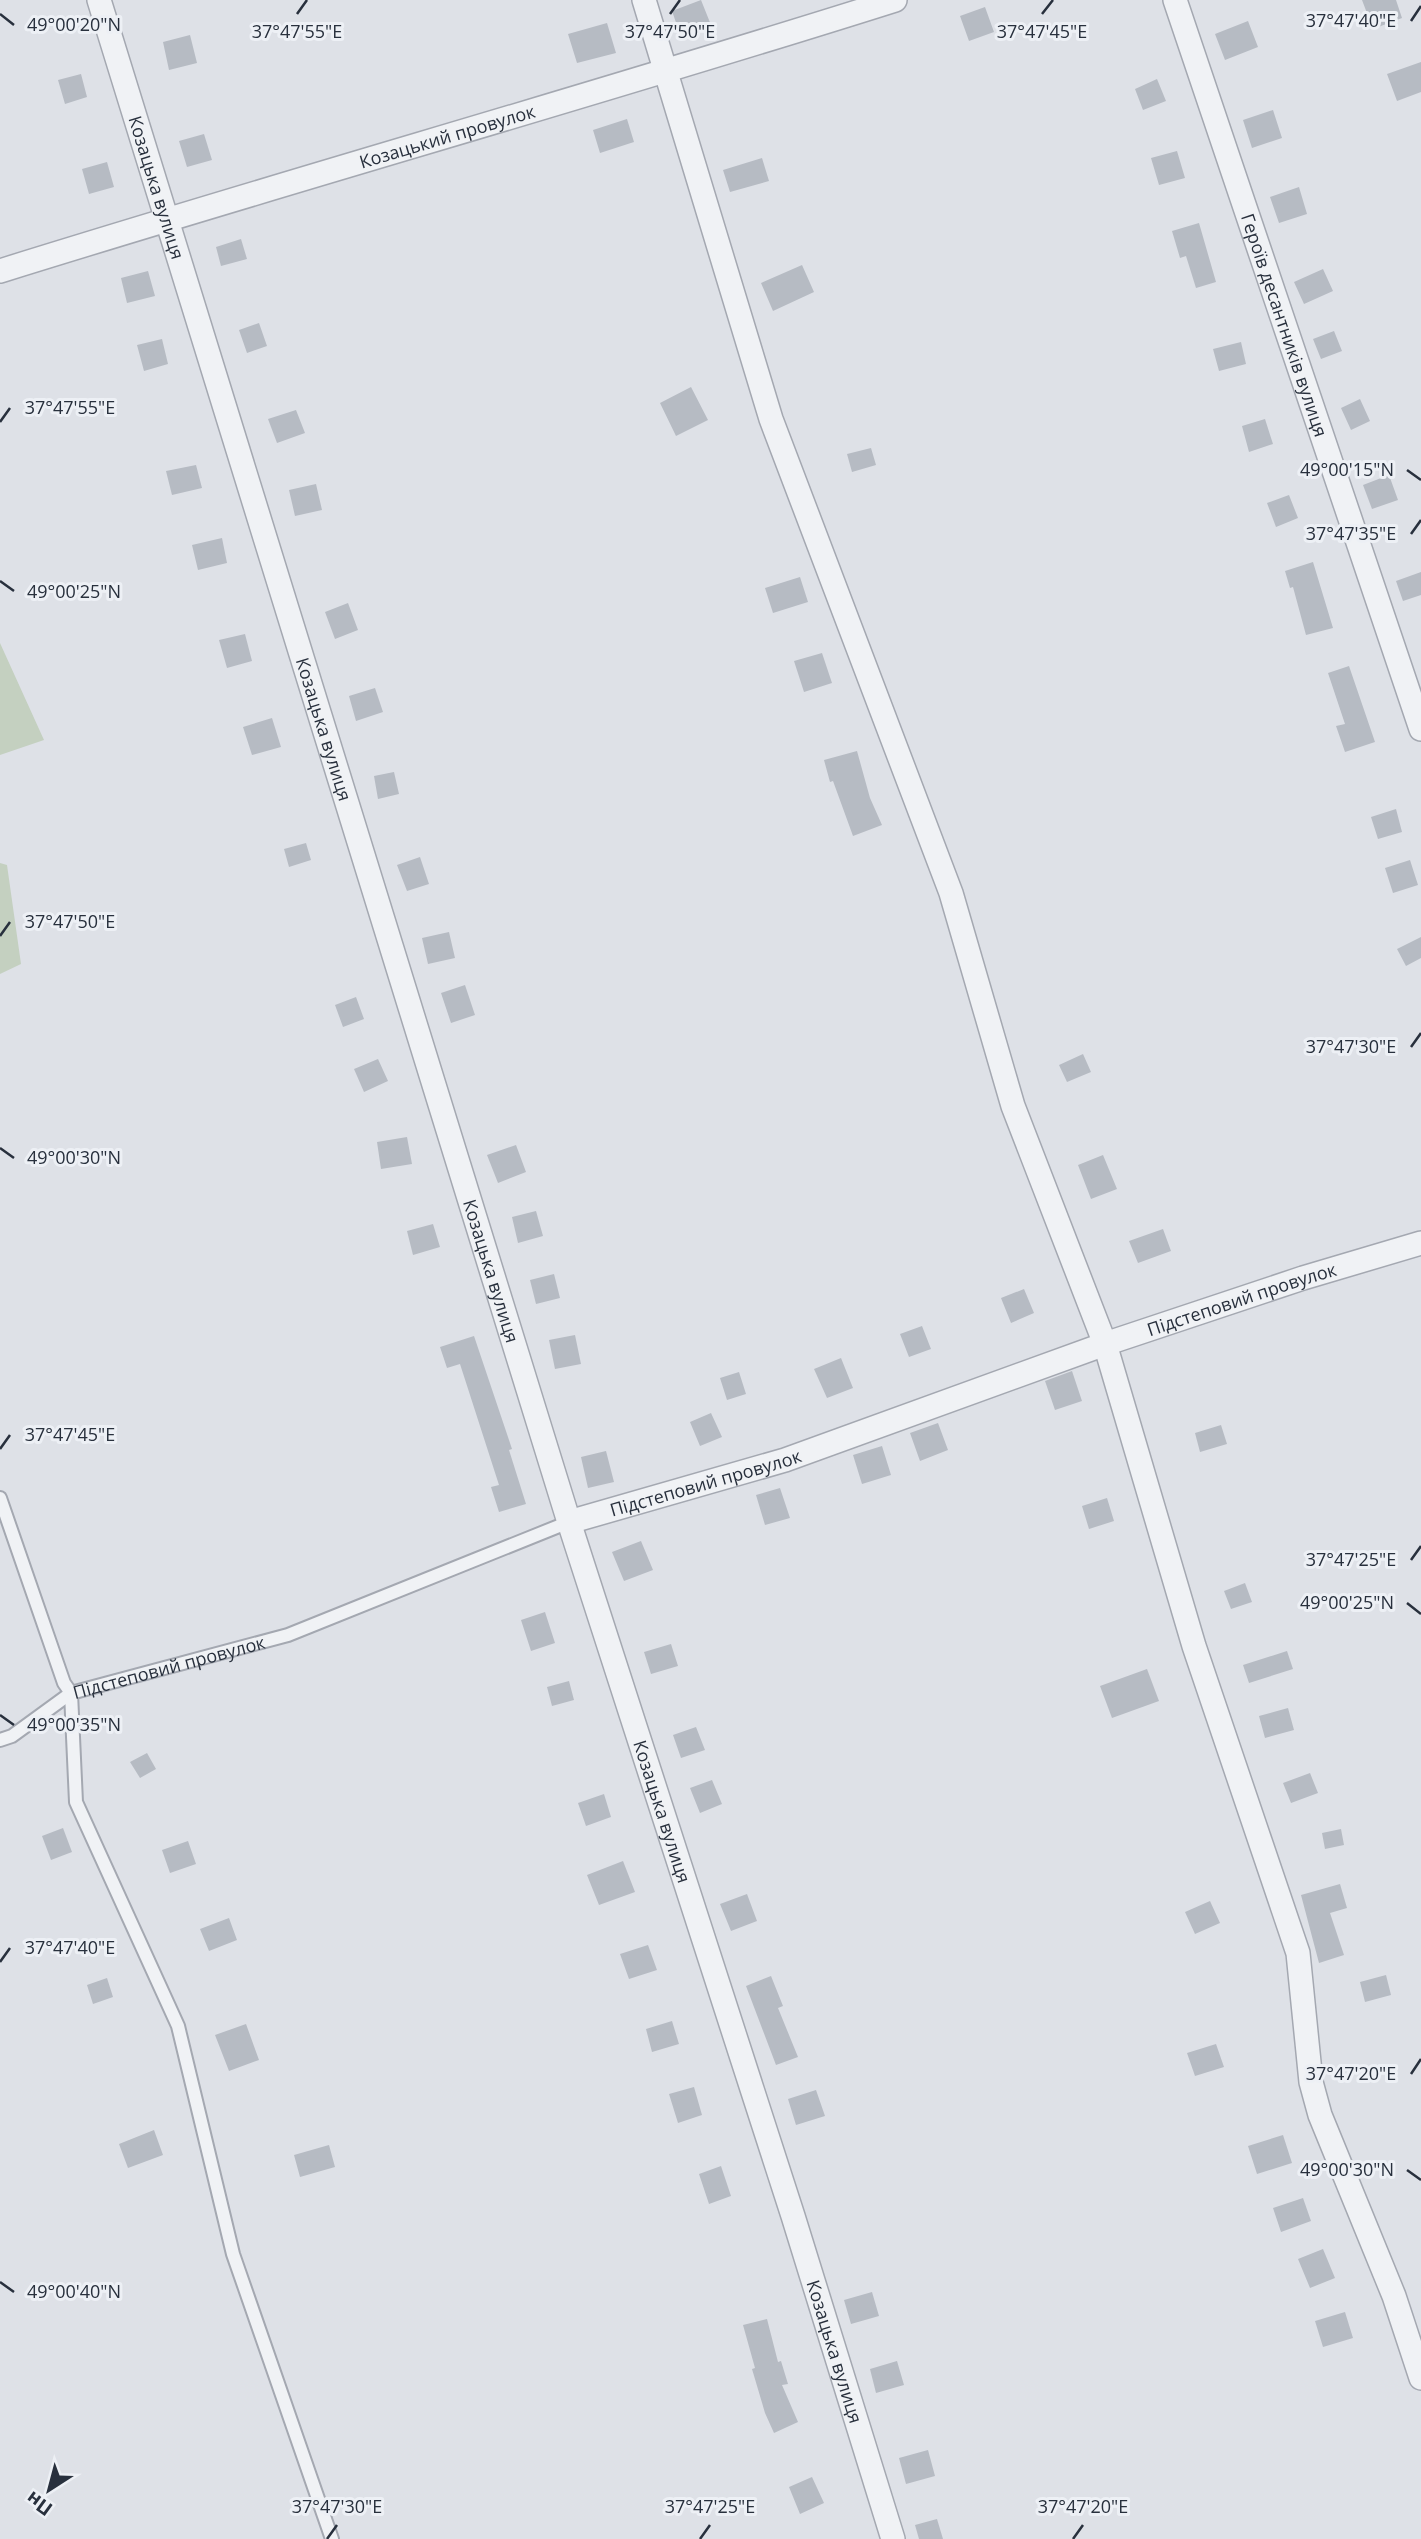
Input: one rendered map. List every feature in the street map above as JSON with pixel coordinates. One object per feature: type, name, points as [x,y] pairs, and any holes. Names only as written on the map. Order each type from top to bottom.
[{"type":"street","name":"Козацька вулиця","points":[[99,0],[569,1522],[793,2216],[893,2539]]},
{"type":"street","points":[[644,0],[771,419],[951,893],[1013,1105],[1105,1344],[1194,1646],[1298,1953],[1311,2082],[1320,2115],[1394,2296],[1421,2378]]},
{"type":"street","name":"Козацький провулок","points":[[0,271],[165,219],[667,72],[895,0]]},
{"type":"street","name":"Героїв десантників вулиця","points":[[1175,0],[1421,729]]},
{"type":"street","name":"Підстеповий провулок","points":[[569,1522],[785,1460],[1105,1344],[1303,1278],[1421,1243]]},
{"type":"lane","points":[[0,1499],[60,1671],[71,1693],[76,1802],[178,2026],[233,2253],[332,2539]]},
{"type":"lane","name":"Підстеповий провулок","points":[[0,1740],[12,1736],[71,1693],[288,1635],[569,1522]]},
{"type":"green space","points":[[0,643],[44,740],[0,755]]},
{"type":"green space","points":[[0,863],[7,865],[21,964],[0,974]]},
{"type":"building","points":[[701,0],[711,25],[681,37],[672,11]]},
{"type":"building","points":[[1362,0],[1396,0],[1402,18],[1373,29]]},
{"type":"building","points":[[985,7],[994,32],[969,41],[960,16]]},
{"type":"building","points":[[1248,21],[1258,47],[1225,60],[1215,34]]},
{"type":"building","points":[[607,23],[616,53],[577,63],[568,34]]},
{"type":"building","points":[[190,35],[197,63],[169,70],[163,42]]},
{"type":"building","points":[[1421,62],[1421,92],[1397,101],[1387,74]]},
{"type":"building","points":[[81,74],[87,97],[65,104],[58,80]]},
{"type":"building","points":[[1157,79],[1166,101],[1143,110],[1135,89]]},
{"type":"building","points":[[1273,110],[1282,138],[1252,148],[1243,120]]},
{"type":"building","points":[[627,119],[634,142],[600,153],[593,130]]},
{"type":"building","points":[[204,134],[212,160],[187,167],[179,141]]},
{"type":"building","points":[[1177,151],[1185,178],[1159,185],[1151,158]]},
{"type":"building","points":[[762,158],[769,181],[730,192],[723,170]]},
{"type":"building","points":[[107,162],[114,187],[89,194],[82,169]]},
{"type":"building","points":[[1299,187],[1307,214],[1279,223],[1270,197]]},
{"type":"building","points":[[1199,223],[1216,282],[1196,288],[1186,256],[1180,258],[1172,231]]},
{"type":"building","points":[[241,239],[247,259],[221,266],[216,247]]},
{"type":"building","points":[[802,265],[814,292],[773,311],[761,283]]},
{"type":"building","points":[[1323,269],[1333,291],[1304,304],[1294,282]]},
{"type":"building","points":[[148,271],[155,296],[127,303],[121,278]]},
{"type":"building","points":[[259,323],[267,346],[247,353],[239,330]]},
{"type":"building","points":[[1334,331],[1342,351],[1321,359],[1313,339]]},
{"type":"building","points":[[162,339],[168,364],[144,371],[137,345]]},
{"type":"building","points":[[1241,342],[1246,364],[1219,371],[1213,349]]},
{"type":"building","points":[[691,387],[708,420],[676,436],[660,403]]},
{"type":"building","points":[[1360,399],[1370,421],[1351,430],[1341,408]]},
{"type":"building","points":[[296,410],[305,433],[277,443],[268,419]]},
{"type":"building","points":[[1265,419],[1273,444],[1249,452],[1242,426]]},
{"type":"building","points":[[871,448],[876,465],[852,472],[847,454]]},
{"type":"building","points":[[196,465],[202,488],[172,495],[166,471]]},
{"type":"building","points":[[1389,475],[1398,500],[1372,509],[1363,485]]},
{"type":"building","points":[[316,484],[322,510],[295,516],[289,490]]},
{"type":"building","points":[[1289,495],[1298,518],[1276,527],[1267,503]]},
{"type":"building","points":[[222,538],[227,563],[198,570],[192,545]]},
{"type":"building","points":[[1313,562],[1333,628],[1306,635],[1293,587],[1290,588],[1285,571]]},
{"type":"building","points":[[1421,572],[1421,595],[1403,601],[1396,581]]},
{"type":"building","points":[[800,577],[808,602],[773,613],[765,588]]},
{"type":"building","points":[[348,603],[358,630],[335,639],[325,612]]},
{"type":"building","points":[[245,634],[252,661],[227,668],[219,640]]},
{"type":"building","points":[[822,653],[832,683],[804,692],[794,661]]},
{"type":"building","points":[[1349,666],[1375,742],[1345,752],[1336,726],[1345,724],[1328,673]]},
{"type":"building","points":[[375,688],[383,712],[356,721],[349,696]]},
{"type":"building","points":[[272,718],[281,747],[252,755],[243,727]]},
{"type":"building","points":[[857,751],[870,798],[882,825],[853,836],[833,781],[830,782],[824,760]]},
{"type":"building","points":[[394,772],[399,794],[378,799],[374,776]]},
{"type":"building","points":[[1396,809],[1402,832],[1378,839],[1371,817]]},
{"type":"building","points":[[306,843],[311,860],[289,867],[284,849]]},
{"type":"building","points":[[420,857],[429,884],[407,891],[397,865]]},
{"type":"building","points":[[1410,860],[1418,885],[1393,893],[1385,868]]},
{"type":"building","points":[[449,932],[455,958],[428,964],[422,938]]},
{"type":"building","points":[[1421,937],[1421,958],[1406,966],[1397,949]]},
{"type":"building","points":[[465,985],[475,1015],[451,1023],[441,993]]},
{"type":"building","points":[[356,997],[364,1019],[343,1027],[335,1005]]},
{"type":"building","points":[[1083,1054],[1091,1072],[1067,1082],[1059,1065]]},
{"type":"building","points":[[378,1059],[388,1081],[364,1092],[354,1069]]},
{"type":"building","points":[[407,1137],[412,1164],[381,1169],[377,1142]]},
{"type":"building","points":[[516,1145],[526,1172],[498,1183],[487,1155]]},
{"type":"building","points":[[1103,1155],[1117,1189],[1091,1199],[1078,1165]]},
{"type":"building","points":[[536,1211],[543,1236],[518,1243],[512,1217]]},
{"type":"building","points":[[433,1224],[440,1247],[413,1255],[407,1231]]},
{"type":"building","points":[[1163,1229],[1171,1251],[1138,1263],[1129,1241]]},
{"type":"building","points":[[554,1274],[560,1298],[536,1304],[530,1280]]},
{"type":"building","points":[[1024,1289],[1034,1313],[1011,1323],[1001,1298]]},
{"type":"building","points":[[922,1326],[931,1349],[909,1357],[900,1334]]},
{"type":"building","points":[[575,1335],[581,1364],[555,1369],[549,1340]]},
{"type":"building","points":[[474,1336],[512,1449],[509,1450],[526,1504],[499,1512],[491,1487],[499,1485],[460,1364],[447,1368],[440,1347]]},
{"type":"building","points":[[841,1358],[853,1388],[827,1398],[814,1369]]},
{"type":"building","points":[[1072,1371],[1082,1401],[1055,1410],[1045,1381]]},
{"type":"building","points":[[739,1372],[746,1394],[727,1400],[720,1378]]},
{"type":"building","points":[[711,1413],[722,1437],[700,1446],[690,1422]]},
{"type":"building","points":[[938,1423],[948,1450],[920,1461],[910,1433]]},
{"type":"building","points":[[1221,1425],[1227,1444],[1200,1452],[1195,1433]]},
{"type":"building","points":[[882,1446],[891,1475],[862,1484],[853,1455]]},
{"type":"building","points":[[606,1451],[614,1482],[588,1488],[581,1457]]},
{"type":"building","points":[[780,1488],[790,1518],[765,1525],[756,1495]]},
{"type":"building","points":[[1107,1498],[1114,1521],[1089,1529],[1082,1506]]},
{"type":"building","points":[[641,1541],[653,1570],[624,1581],[612,1552]]},
{"type":"building","points":[[1245,1583],[1252,1602],[1231,1609],[1224,1591]]},
{"type":"building","points":[[545,1612],[555,1643],[531,1651],[521,1620]]},
{"type":"building","points":[[671,1644],[678,1666],[651,1674],[644,1652]]},
{"type":"building","points":[[1287,1651],[1293,1669],[1249,1683],[1243,1665]]},
{"type":"building","points":[[1147,1669],[1159,1701],[1112,1718],[1100,1686]]},
{"type":"building","points":[[569,1681],[574,1700],[552,1706],[547,1687]]},
{"type":"building","points":[[1288,1708],[1294,1730],[1265,1738],[1259,1716]]},
{"type":"building","points":[[696,1727],[705,1750],[681,1758],[673,1735]]},
{"type":"building","points":[[147,1753],[156,1769],[140,1778],[130,1762]]},
{"type":"building","points":[[1310,1773],[1318,1793],[1291,1803],[1283,1783]]},
{"type":"building","points":[[712,1780],[722,1804],[700,1813],[690,1788]]},
{"type":"building","points":[[604,1794],[611,1817],[586,1826],[578,1803]]},
{"type":"building","points":[[63,1828],[72,1852],[51,1860],[42,1836]]},
{"type":"building","points":[[1341,1829],[1344,1845],[1325,1849],[1322,1833]]},
{"type":"building","points":[[188,1841],[196,1864],[170,1873],[162,1850]]},
{"type":"building","points":[[623,1861],[635,1892],[599,1905],[587,1875]]},
{"type":"building","points":[[1340,1884],[1347,1908],[1330,1913],[1344,1955],[1319,1963],[1301,1895]]},
{"type":"building","points":[[747,1894],[757,1921],[731,1931],[720,1904]]},
{"type":"building","points":[[1210,1901],[1220,1923],[1195,1934],[1185,1912]]},
{"type":"building","points":[[229,1918],[237,1940],[209,1951],[200,1929]]},
{"type":"building","points":[[648,1945],[657,1970],[629,1979],[620,1954]]},
{"type":"building","points":[[1386,1975],[1391,1995],[1365,2002],[1360,1982]]},
{"type":"building","points":[[771,1976],[783,2006],[778,2008],[798,2057],[776,2065],[746,1986]]},
{"type":"building","points":[[107,1978],[113,1997],[93,2004],[87,1985]]},
{"type":"building","points":[[672,2021],[679,2044],[652,2052],[646,2029]]},
{"type":"building","points":[[246,2024],[259,2060],[229,2071],[215,2035]]},
{"type":"building","points":[[1216,2044],[1224,2067],[1195,2076],[1187,2053]]},
{"type":"building","points":[[694,2087],[702,2115],[678,2123],[669,2094]]},
{"type":"building","points":[[816,2090],[825,2116],[796,2125],[788,2099]]},
{"type":"building","points":[[154,2130],[163,2155],[128,2168],[119,2144]]},
{"type":"building","points":[[1283,2135],[1292,2163],[1257,2174],[1248,2146]]},
{"type":"building","points":[[329,2145],[335,2167],[300,2177],[294,2155]]},
{"type":"building","points":[[721,2166],[731,2196],[709,2204],[699,2174]]},
{"type":"building","points":[[1303,2198],[1311,2221],[1281,2232],[1273,2208]]},
{"type":"building","points":[[1323,2249],[1335,2278],[1310,2288],[1298,2259]]},
{"type":"building","points":[[872,2292],[879,2316],[851,2324],[844,2300]]},
{"type":"building","points":[[1345,2312],[1353,2338],[1323,2347],[1315,2321]]},
{"type":"building","points":[[767,2319],[778,2362],[781,2361],[788,2384],[782,2385],[798,2422],[774,2433],[752,2369],[755,2368],[743,2325]]},
{"type":"building","points":[[897,2361],[904,2385],[876,2393],[870,2369]]},
{"type":"building","points":[[928,2450],[935,2476],[906,2484],[899,2458]]},
{"type":"building","points":[[812,2477],[824,2503],[800,2514],[789,2487]]},
{"type":"building","points":[[937,2519],[943,2539],[919,2539],[915,2525]]}]
